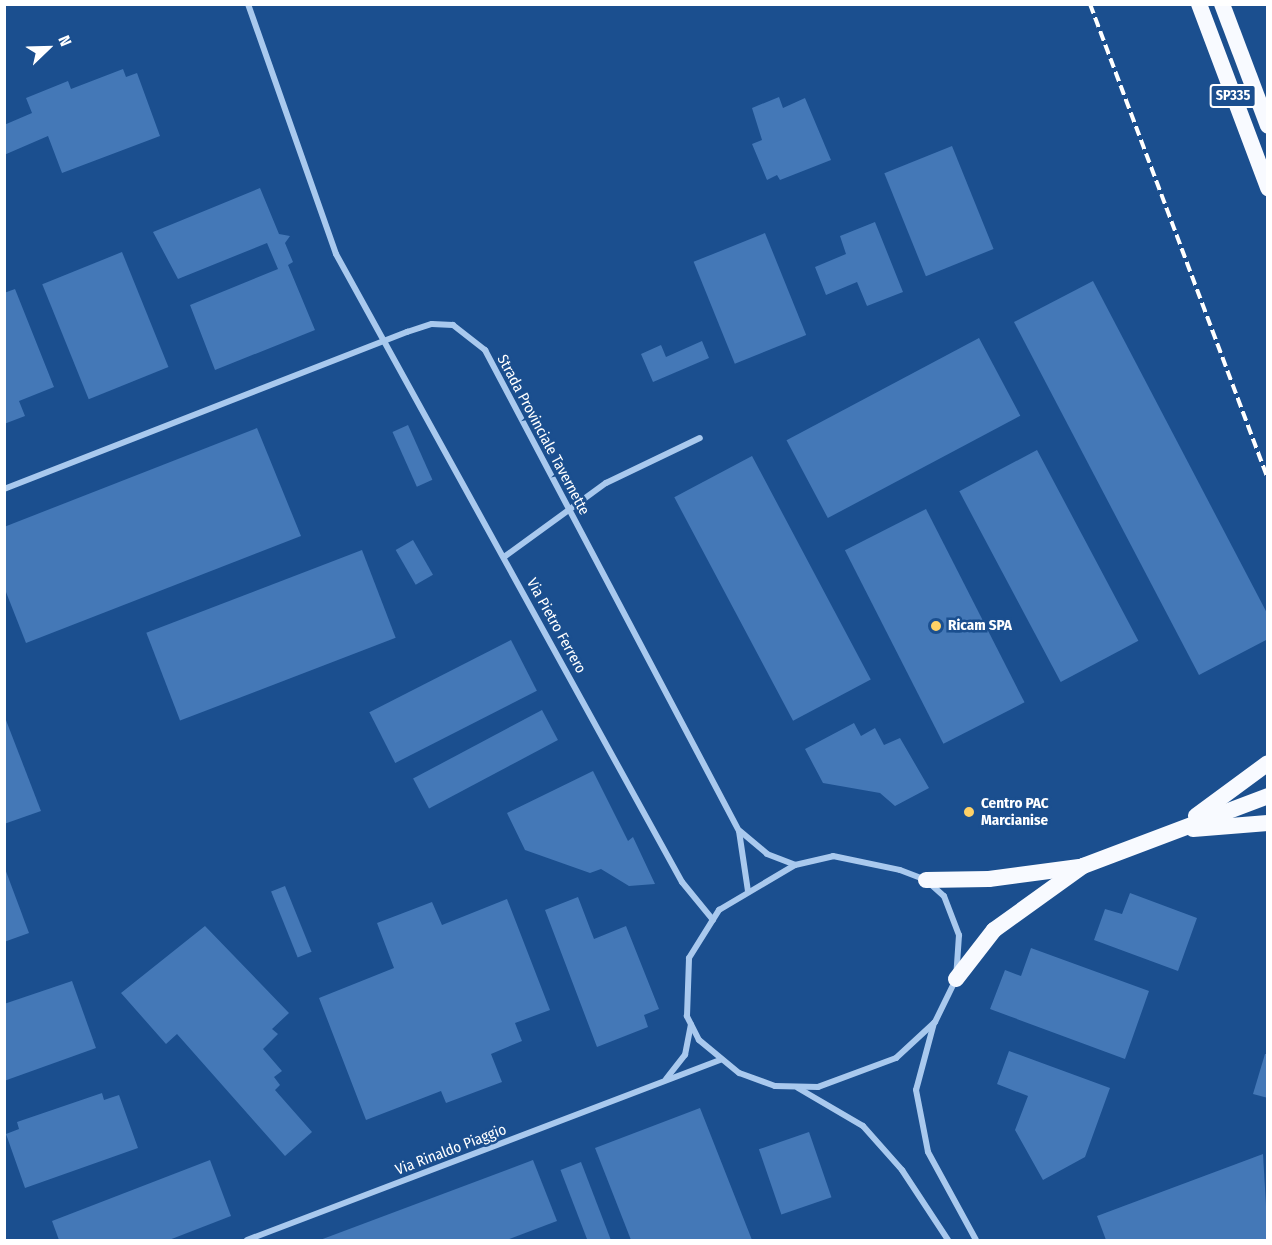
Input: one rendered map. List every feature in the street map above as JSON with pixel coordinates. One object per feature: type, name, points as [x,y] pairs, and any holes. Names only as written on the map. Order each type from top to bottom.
[{"type":"highway","name":"SP335","points":[[1199,4],[1268,188]]},
{"type":"highway","name":"SP335","points":[[1222,4],[1268,126]]},
{"type":"highway","points":[[1174,830],[1268,763]]},
{"type":"highway","points":[[926,880],[989,879],[1083,866],[1268,796]]},
{"type":"highway","points":[[1174,830],[1268,823]]},
{"type":"highway","points":[[956,979],[993,930],[1083,866]]},
{"type":"street","name":"Via Pietro Ferrero","points":[[248,4],[336,254],[681,882],[713,920]]},
{"type":"street","name":"Strada Provinciale Tavernette","points":[[4,489],[384,341],[432,324],[453,326],[485,350],[739,831],[748,891]]},
{"type":"street","points":[[504,557],[606,483],[700,438]]},
{"type":"street","name":"Strada Provinciale Tavernette","points":[[739,831],[766,854],[795,866]]},
{"type":"street","points":[[663,1082],[685,1055],[691,1024],[685,987],[689,958],[713,920],[748,891],[795,866],[833,856],[870,860],[926,880],[944,896],[959,935],[956,979],[935,1022],[916,1090],[928,1152],[976,1240]]},
{"type":"street","points":[[691,1024],[720,1060],[775,1086],[818,1087],[896,1058],[935,1022]]},
{"type":"street","name":"Via Rinaldo Piaggio","points":[[247,1240],[720,1060]]},
{"type":"street","points":[[798,1087],[863,1126],[902,1170],[948,1240]]},
{"type":"building","points":[[123,69],[126,77],[137,73],[160,136],[62,173],[48,136],[4,155],[4,125],[32,113],[26,98],[68,81],[71,89]]},
{"type":"building","points":[[779,97],[783,108],[805,98],[831,160],[780,180],[777,175],[767,180],[752,144],[762,140],[752,108]]},
{"type":"building","points":[[952,146],[994,249],[926,276],[884,173]]},
{"type":"building","points":[[260,188],[279,234],[290,236],[285,243],[293,262],[288,265],[315,330],[215,370],[190,305],[278,269],[267,243],[178,279],[153,232]]},
{"type":"building","points":[[875,222],[903,292],[867,306],[857,282],[826,295],[815,267],[846,254],[840,236]]},
{"type":"building","points":[[765,233],[806,335],[735,364],[694,262]]},
{"type":"building","points":[[122,252],[168,367],[89,399],[42,284]]},
{"type":"building","points":[[1093,281],[1268,615],[1268,639],[1199,675],[1014,322]]},
{"type":"building","points":[[15,289],[54,387],[19,401],[25,416],[4,424],[4,293]]},
{"type":"building","points":[[979,338],[1020,416],[828,518],[787,440]]},
{"type":"building","points":[[702,341],[709,358],[653,382],[641,354],[661,345],[666,357]]},
{"type":"building","points":[[408,425],[432,480],[417,487],[392,432]]},
{"type":"building","points":[[257,428],[301,536],[26,643],[4,587],[4,527]]},
{"type":"building","points":[[1037,450],[1138,641],[1061,682],[959,491]]},
{"type":"building","points":[[752,456],[871,679],[793,721],[674,497]]},
{"type":"building","name":"Ricam SPA","points":[[926,509],[1025,702],[943,744],[845,550]]},
{"type":"building","points":[[413,540],[433,575],[416,585],[396,550]]},
{"type":"building","points":[[362,550],[396,638],[180,721],[146,633]]},
{"type":"building","points":[[511,640],[537,691],[395,763],[369,712]]},
{"type":"building","points":[[542,710],[558,740],[429,809],[413,779]]},
{"type":"building","points":[[4,715],[41,811],[4,824]]},
{"type":"building","points":[[854,723],[861,736],[875,728],[884,745],[900,738],[929,788],[895,806],[880,793],[823,783],[805,749]]},
{"type":"building","points":[[593,771],[628,841],[633,837],[655,884],[629,886],[601,869],[590,873],[525,850],[507,813]]},
{"type":"building","points":[[4,866],[29,933],[4,942]]},
{"type":"building","points":[[285,886],[312,952],[298,957],[271,892]]},
{"type":"building","points":[[1130,893],[1197,918],[1178,971],[1094,940],[1105,909],[1122,914]]},
{"type":"building","points":[[578,897],[594,939],[626,926],[659,1009],[644,1015],[648,1027],[597,1047],[545,910]]},
{"type":"building","points":[[507,899],[550,1010],[515,1023],[522,1041],[491,1054],[502,1082],[446,1103],[441,1091],[366,1120],[319,998],[394,968],[377,923],[432,902],[442,925]]},
{"type":"building","points":[[205,926],[289,1013],[272,1029],[278,1034],[263,1049],[282,1071],[274,1077],[280,1085],[275,1090],[312,1132],[285,1156],[177,1034],[166,1044],[121,993]]},
{"type":"building","points":[[1031,948],[1149,991],[1125,1059],[990,1009],[1005,970],[1021,976]]},
{"type":"building","points":[[72,981],[96,1048],[4,1081],[4,1004]]},
{"type":"building","points":[[1009,1051],[1110,1088],[1085,1157],[1043,1180],[1015,1130],[1028,1096],[997,1084]]},
{"type":"building","points":[[1265,1054],[1268,1054],[1268,1098],[1253,1094]]},
{"type":"building","points":[[102,1093],[104,1100],[119,1095],[138,1148],[25,1188],[6,1134],[19,1129],[17,1122]]},
{"type":"building","points":[[700,1108],[752,1240],[631,1240],[595,1148]]},
{"type":"building","points":[[809,1132],[831,1197],[781,1214],[759,1149]]},
{"type":"building","points":[[1263,1154],[1268,1240],[1106,1240],[1097,1216]]},
{"type":"building","points":[[210,1160],[231,1216],[169,1240],[59,1240],[52,1221]]},
{"type":"building","points":[[533,1160],[557,1221],[507,1240],[320,1240]]},
{"type":"building","points":[[581,1162],[611,1240],[587,1240],[560,1170]]},
{"type":"railway","points":[[1090,4],[1268,479]]},
{"type":"place","name":"Ricam SPA","points":[[936,626]]},
{"type":"place","name":"Centro PAC Marcianise","points":[[969,812]]}]
